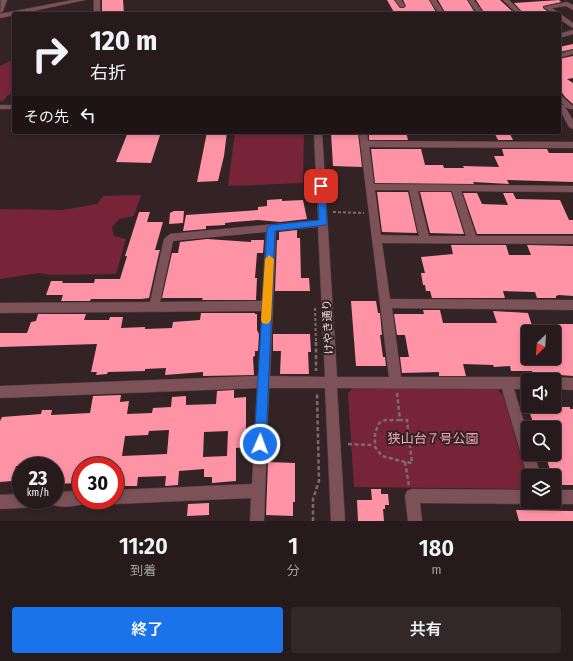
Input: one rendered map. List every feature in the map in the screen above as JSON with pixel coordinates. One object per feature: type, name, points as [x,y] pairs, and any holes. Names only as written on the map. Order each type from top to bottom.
[{"type":"street","points":[[0,11],[4,0]]},
{"type":"street","points":[[19,12],[82,0]]},
{"type":"street","points":[[97,0],[97,12]]},
{"type":"street","points":[[398,0],[402,6]]},
{"type":"street","points":[[433,0],[441,12]]},
{"type":"street","points":[[471,0],[480,12]]},
{"type":"street","points":[[506,0],[518,12]]},
{"type":"street","points":[[554,12],[547,7],[567,4],[573,8]]},
{"type":"street","points":[[0,16],[12,14]]},
{"type":"street","points":[[561,17],[573,26]]},
{"type":"street","points":[[561,35],[573,32]]},
{"type":"street","points":[[561,41],[573,40]]},
{"type":"street","points":[[561,55],[573,52]]},
{"type":"street","points":[[0,107],[12,107]]},
{"type":"street","points":[[566,107],[573,127]]},
{"type":"street","name":"けやき通り","points":[[318,134],[338,521]]},
{"type":"street","points":[[363,134],[396,382]]},
{"type":"street","points":[[364,144],[573,145]]},
{"type":"street","points":[[370,187],[573,189]]},
{"type":"street","points":[[413,188],[425,239]]},
{"type":"street","points":[[456,188],[472,240]]},
{"type":"street","points":[[154,307],[170,239],[173,237],[271,228],[323,218]]},
{"type":"street","points":[[256,521],[271,228]]},
{"type":"street","points":[[377,239],[573,240]]},
{"type":"street","points":[[386,303],[573,304]]},
{"type":"street","points":[[0,308],[267,306]]},
{"type":"street","points":[[0,392],[262,382],[521,383]]},
{"type":"street","points":[[506,383],[532,469]]},
{"type":"street","points":[[561,384],[573,384]]},
{"type":"street","points":[[124,497],[258,491]]},
{"type":"street","points":[[415,521],[412,496],[521,497]]},
{"type":"street","points":[[561,497],[573,497]]},
{"type":"street","points":[[0,502],[12,501]]},
{"type":"path","points":[[323,218],[374,213]]},
{"type":"path","points":[[313,521],[312,498],[320,481],[315,304]]},
{"type":"path","points":[[396,382],[400,420]]},
{"type":"path","points":[[385,420],[407,420],[412,462],[389,460],[381,457],[376,451],[374,444],[374,437],[379,423],[385,420]]},
{"type":"path","points":[[348,444],[374,444]]},
{"type":"path","points":[[405,462],[412,496]]},
{"type":"green space","points":[[12,60],[12,94],[8,95],[3,101],[0,101],[0,66]]},
{"type":"green space","points":[[235,134],[304,134],[303,183],[228,186]]},
{"type":"green space","points":[[141,195],[134,216],[119,219],[112,227],[114,236],[126,239],[116,274],[51,275],[39,273],[0,279],[0,209],[63,210],[97,204],[103,196]]},
{"type":"green space","name":"狭山台７号公園","points":[[354,387],[497,389],[503,395],[525,469],[521,469],[521,489],[354,487],[348,393]]},
{"type":"building","points":[[102,0],[123,0],[124,12],[102,12]]},
{"type":"building","points":[[387,0],[394,0],[400,8],[404,8],[406,6],[403,0],[429,0],[436,12],[394,12]]},
{"type":"building","points":[[438,0],[467,0],[474,12],[445,12]]},
{"type":"building","points":[[476,0],[500,0],[513,12],[484,12]]},
{"type":"building","points":[[559,0],[561,2],[543,6],[543,8],[548,12],[522,12],[514,3]]},
{"type":"building","points":[[573,44],[573,49],[561,52],[561,47]]},
{"type":"building","points":[[573,56],[573,78],[567,79],[573,83],[573,104],[561,91],[561,59]]},
{"type":"building","points":[[127,134],[160,134],[151,163],[116,162]]},
{"type":"building","points":[[207,134],[227,134],[224,156],[218,181],[197,182]]},
{"type":"building","points":[[331,134],[358,134],[362,167],[333,166]]},
{"type":"building","points":[[369,134],[406,134],[408,140],[369,140]]},
{"type":"building","points":[[495,134],[510,134],[513,140],[498,140]]},
{"type":"building","points":[[371,149],[421,149],[425,165],[443,165],[444,168],[464,168],[463,166],[499,167],[494,156],[504,156],[502,149],[547,149],[549,153],[573,153],[573,182],[507,180],[509,184],[473,182],[474,184],[375,183]]},
{"type":"building","points":[[377,192],[408,192],[417,233],[382,232]]},
{"type":"building","points":[[420,192],[451,192],[464,234],[430,233]]},
{"type":"building","points":[[463,193],[477,193],[482,204],[508,205],[503,193],[513,193],[516,199],[560,200],[569,220],[573,220],[573,234],[477,234]]},
{"type":"building","points":[[282,199],[282,201],[303,200],[307,219],[280,222],[258,220],[234,222],[225,223],[225,225],[206,226],[206,229],[183,231],[186,215],[258,210],[258,207],[267,206],[267,200]]},
{"type":"building","points":[[174,211],[184,211],[183,223],[169,224],[170,213]]},
{"type":"building","points":[[139,212],[150,212],[147,222],[163,222],[155,250],[160,250],[149,298],[61,301],[63,295],[46,295],[51,281],[63,281],[62,283],[94,283],[95,279],[120,279],[127,256],[125,256]]},
{"type":"building","points":[[297,230],[297,238],[300,238],[301,278],[309,278],[310,291],[275,291],[277,240],[279,240],[279,232]]},
{"type":"building","points":[[207,239],[251,242],[251,240],[264,240],[263,253],[257,253],[255,278],[257,278],[256,300],[162,298],[172,253],[178,253],[180,242]]},
{"type":"building","points":[[451,245],[506,245],[509,255],[531,255],[527,245],[573,246],[573,296],[559,295],[556,296],[556,298],[537,298],[535,292],[503,291],[505,298],[432,298],[430,291],[426,291],[425,285],[423,285],[421,273],[425,273],[421,257],[453,254]]},
{"type":"building","points":[[351,301],[376,301],[378,313],[380,313],[382,335],[380,335],[383,357],[385,357],[386,366],[356,366]]},
{"type":"building","points":[[423,310],[440,310],[443,323],[497,323],[493,311],[528,313],[532,325],[521,325],[521,365],[561,365],[561,325],[554,324],[573,324],[573,376],[561,375],[561,373],[511,371],[510,366],[494,367],[493,365],[463,364],[466,376],[439,376],[439,372],[402,373],[400,357],[409,357],[405,335],[397,335],[394,314],[424,314]]},
{"type":"building","points":[[201,313],[257,314],[257,330],[259,334],[258,351],[255,351],[255,356],[253,357],[254,375],[203,376],[203,372],[165,375],[166,368],[145,369],[145,371],[108,372],[107,374],[96,375],[97,372],[91,372],[97,344],[0,347],[0,333],[27,333],[31,322],[36,321],[38,314],[86,314],[84,320],[109,320],[110,317],[123,317],[121,328],[145,327],[145,329],[172,328],[173,322],[200,320]]},
{"type":"building","points":[[273,334],[310,334],[311,352],[308,352],[309,374],[280,374],[281,351],[273,351]]},
{"type":"building","points":[[234,390],[234,398],[246,397],[246,433],[253,433],[252,447],[236,448],[236,481],[212,483],[212,477],[204,477],[204,469],[179,471],[178,485],[165,486],[166,476],[138,477],[137,486],[124,486],[124,457],[72,457],[72,483],[64,484],[64,457],[12,457],[12,481],[0,482],[0,421],[2,417],[41,414],[42,410],[52,410],[51,415],[90,413],[93,396],[121,395],[120,402],[129,401],[127,414],[152,413],[153,408],[171,407],[172,397],[186,396],[186,405],[216,404],[217,391]],"holes":[[[169,430],[167,454],[122,456],[125,436],[148,435],[149,431]],[[228,431],[227,456],[203,457],[204,432]]]},
{"type":"building","points":[[561,407],[570,407],[570,409],[573,409],[573,485],[561,485],[561,469],[550,469],[547,461],[561,461],[561,421],[533,421],[530,413],[561,413]]},
{"type":"building","points":[[268,462],[295,463],[295,502],[293,502],[293,516],[266,515]]},
{"type":"building","points":[[371,489],[381,489],[381,494],[388,494],[389,505],[385,505],[385,509],[383,509],[384,521],[358,521],[357,500],[372,500]]},
{"type":"building","points":[[209,503],[209,515],[187,516],[188,504]]},
{"type":"building","points":[[516,510],[573,511],[573,521],[519,521]]},
{"type":"slow traffic","points":[[266,320],[269,259]]},
{"type":"route","points":[[260,444],[271,228],[323,223],[321,186]]}]
